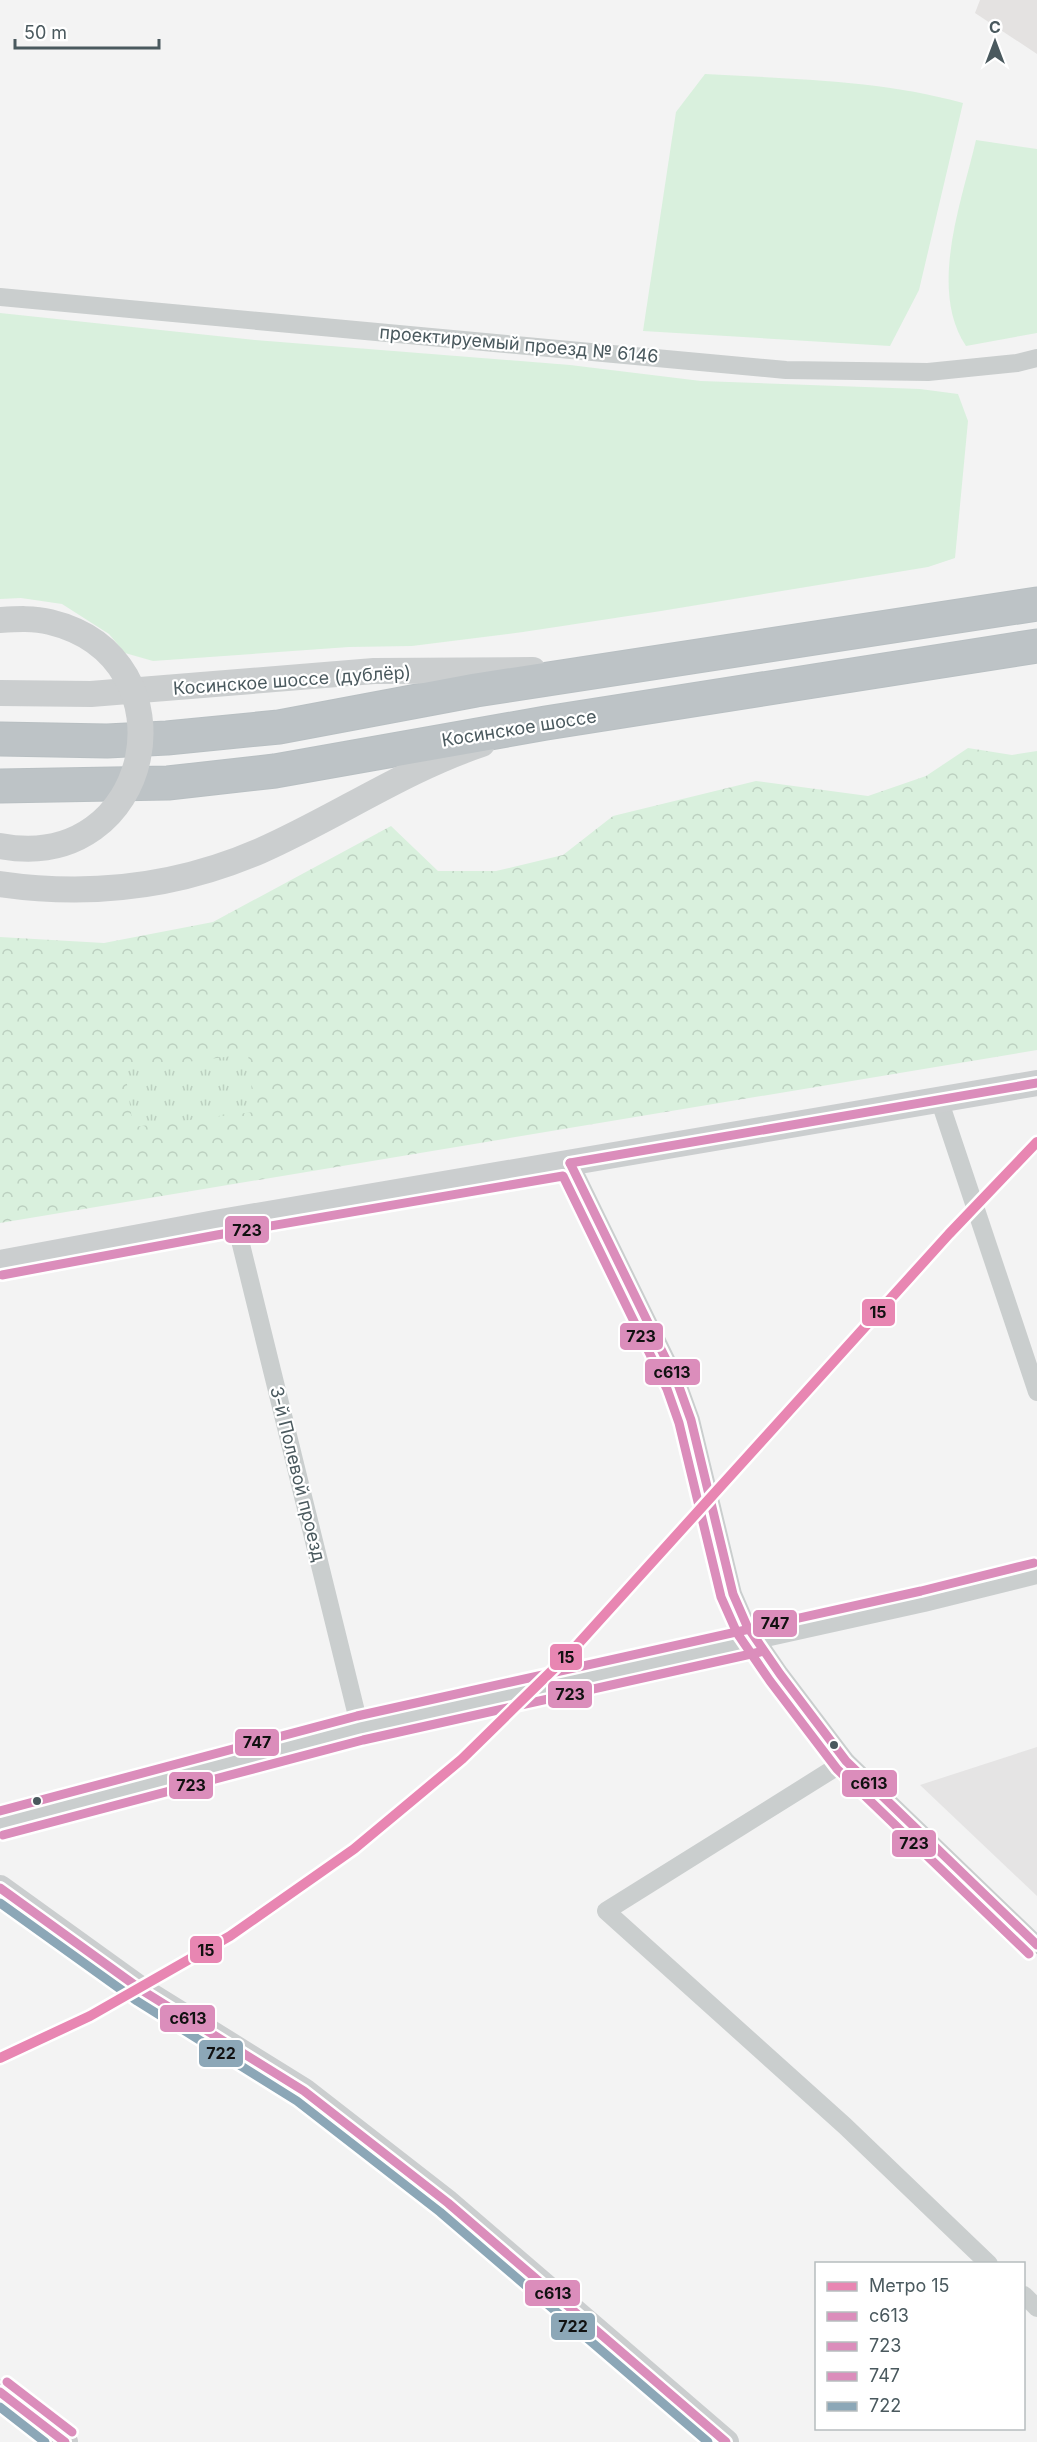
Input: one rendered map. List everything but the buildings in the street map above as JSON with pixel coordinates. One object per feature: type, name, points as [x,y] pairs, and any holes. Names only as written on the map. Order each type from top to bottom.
[{"type":"highway","points":[[0,739],[157,739],[279,727],[476,690],[1037,604]]},
{"type":"highway","name":"Косинское шоссе","points":[[0,786],[168,783],[275,771],[546,723],[1037,646]]},
{"type":"street","name":"проектируемый проезд № 6146","points":[[0,297],[786,370],[928,372],[1017,363],[1037,358]]},
{"type":"street","points":[[0,620],[23,619],[51,622],[69,628],[104,651],[117,664],[134,695],[142,729],[139,760],[134,778],[123,796],[103,819],[77,838],[59,845],[24,849],[0,846]]},
{"type":"street","name":"Косинское шоссе (дублёр)","points":[[0,693],[91,694],[374,671],[533,670],[656,662]]},
{"type":"street","points":[[0,884],[59,890],[98,890],[185,877],[261,850],[412,773],[475,747],[546,723]]},
{"type":"street","points":[[0,1263],[235,1220],[1037,1083]]},
{"type":"street","points":[[939,1099],[1037,1392]]},
{"type":"street","points":[[570,1162],[678,1384],[697,1441],[733,1594],[743,1619],[780,1674],[846,1761],[1037,1945]]},
{"type":"street","name":"3-й Полевой проезд","points":[[235,1220],[360,1728]]},
{"type":"street","points":[[0,1823],[360,1728],[924,1603],[1037,1575]]},
{"type":"street","points":[[846,1761],[606,1911],[845,2126],[987,2262]]},
{"type":"street","points":[[0,1888],[143,1991],[303,2091],[448,2203],[726,2442]]},
{"type":"street","points":[[1025,2297],[1037,2308]]},
{"type":"street","points":[[0,2392],[65,2442]]},
{"type":"shaded area","points":[[980,0],[1037,0],[1037,54],[975,13]]},
{"type":"shaded area","points":[[1037,1747],[1037,1896],[920,1785]]},
{"type":"green space","points":[[705,74],[868,85],[932,95],[963,103],[919,290],[890,346],[643,331],[676,112]]},
{"type":"green space","points":[[976,140],[1037,149],[1037,333],[966,346],[955,323],[950,298],[949,272],[957,217]]},
{"type":"green space","points":[[0,313],[255,340],[570,365],[701,381],[920,389],[958,394],[968,421],[955,558],[928,567],[523,632],[412,646],[349,647],[153,661],[125,653],[109,634],[62,604],[21,598],[0,599]]},
{"type":"green space","points":[[968,748],[1012,755],[1037,751],[1037,1050],[0,1223],[0,937],[104,943],[213,922],[391,826],[438,871],[496,871],[563,855],[613,816],[756,781],[868,796],[926,776]]},
{"type":"green space","points":[[248,1054],[254,1112],[133,1127],[125,1070]]},
{"type":"metro line","name":"15","points":[[0,2058],[90,2016],[230,1936],[354,1849],[462,1759],[569,1654],[949,1234],[1037,1142]]},
{"type":"transit line","name":"с613","points":[[570,1163],[1037,1083]]},
{"type":"transit line","name":"с613","points":[[570,1163],[678,1384],[691,1420],[733,1594],[747,1626],[846,1761],[1037,1945]]},
{"type":"transit line","name":"723","points":[[2,1275],[217,1235],[563,1176],[667,1389],[679,1423],[721,1597],[737,1633],[770,1681],[837,1769],[1029,1954]]},
{"type":"transit line","name":"747","points":[[0,1811],[357,1716],[921,1591],[1034,1563]]},
{"type":"transit line","name":"723","points":[[3,1835],[363,1740],[760,1652]]},
{"type":"transit line","name":"с613","points":[[0,1888],[143,1991],[304,2091],[448,2203],[726,2442]]},
{"type":"transit line","name":"722","points":[[0,1903],[137,2001],[297,2101],[440,2212],[708,2442]]},
{"type":"transit line","name":"747","points":[[7,2382],[72,2432]]},
{"type":"transit line","name":"с613","points":[[0,2392],[65,2442]]},
{"type":"transit line","name":"722","points":[[0,2407],[45,2442]]}]
